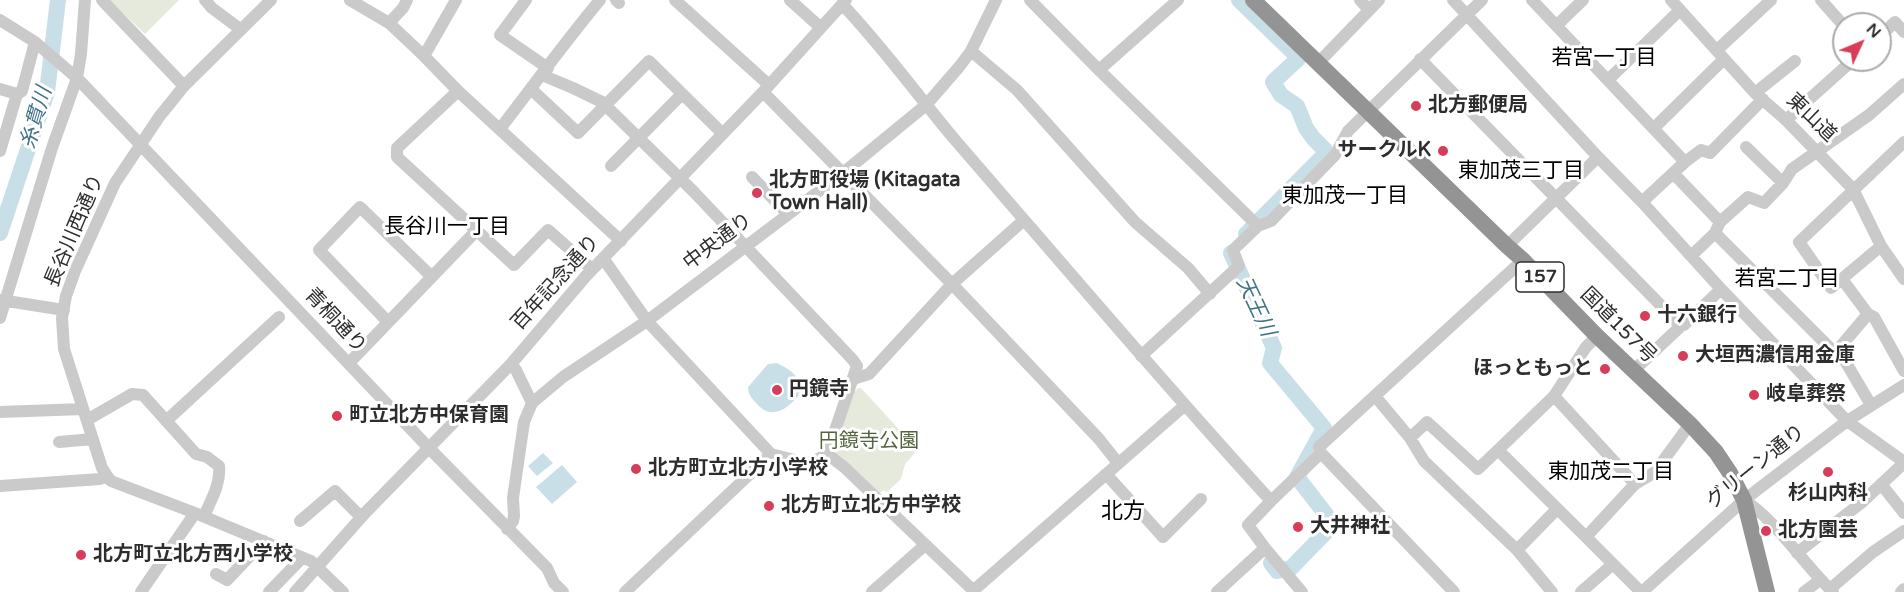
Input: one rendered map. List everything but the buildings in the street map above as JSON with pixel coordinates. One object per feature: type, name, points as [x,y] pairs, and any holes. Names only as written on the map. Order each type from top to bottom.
[{"type":"highway","name":"国道157号","points":[[1252,0],[1523,260],[1716,452],[1744,500],[1767,592]]},
{"type":"street","points":[[0,318],[2,301],[77,78],[85,0]]},
{"type":"street","points":[[102,0],[184,86]]},
{"type":"street","points":[[205,0],[240,29]]},
{"type":"street","name":"長谷川西通り","points":[[107,476],[64,349],[62,331],[66,296],[105,203],[140,143],[184,86],[271,0]]},
{"type":"street","points":[[350,0],[389,24],[621,241]]},
{"type":"street","points":[[389,24],[407,0]]},
{"type":"street","points":[[424,56],[456,0]]},
{"type":"street","points":[[526,0],[500,35],[545,72],[605,105],[745,246],[857,366],[827,454],[806,463],[771,454],[647,321],[603,258]]},
{"type":"street","points":[[500,129],[600,0]]},
{"type":"street","points":[[675,0],[766,88],[843,173],[1099,439],[1118,463]]},
{"type":"street","points":[[790,0],[820,27]]},
{"type":"street","name":"中央通り","points":[[532,403],[563,377],[647,321],[843,173],[926,105],[971,51],[996,0]]},
{"type":"street","points":[[1030,0],[1258,226]]},
{"type":"street","points":[[1099,70],[1178,0]]},
{"type":"street","points":[[1360,0],[1369,10]]},
{"type":"street","points":[[1318,63],[1378,0]]},
{"type":"street","points":[[1453,0],[1846,421],[1904,462],[1861,502],[1797,553]]},
{"type":"street","points":[[1141,356],[1239,266],[1233,250],[1258,226],[1271,221],[1335,155],[1348,131],[1367,111],[1482,0]]},
{"type":"street","points":[[1532,0],[1685,162]]},
{"type":"street","points":[[1557,26],[1583,0]]},
{"type":"street","name":"東山道","points":[[1671,0],[1759,96],[1786,120],[1853,189],[1881,246],[1904,279]]},
{"type":"street","points":[[1654,128],[1771,0]]},
{"type":"street","points":[[1821,0],[1832,12]]},
{"type":"street","points":[[844,2],[926,105],[1024,220],[1184,406],[1270,501]]},
{"type":"street","name":"百年記念通り","points":[[295,592],[428,447],[511,364],[592,269],[723,134],[844,2]]},
{"type":"street","points":[[1608,80],[1680,10]]},
{"type":"street","name":"青桐通り","points":[[0,20],[34,42],[77,78],[428,447],[547,568],[556,589]]},
{"type":"street","points":[[1892,25],[1895,22],[1904,32]]},
{"type":"street","points":[[0,89],[16,94],[22,91],[34,42]]},
{"type":"street","points":[[971,51],[1017,90],[1135,222],[1188,268],[1210,294]]},
{"type":"street","points":[[1420,59],[1557,197],[1680,326]]},
{"type":"street","points":[[531,89],[578,133],[649,61],[723,134]]},
{"type":"street","points":[[1642,202],[1701,150],[1710,153],[1759,96],[1794,61]]},
{"type":"street","points":[[1786,120],[1840,72]]},
{"type":"street","points":[[1691,256],[1748,197],[1764,203],[1783,183],[1792,169],[1869,115],[1904,84]]},
{"type":"street","points":[[458,91],[397,148],[397,157],[514,265],[548,230],[592,269]]},
{"type":"street","points":[[0,151],[16,94]]},
{"type":"street","points":[[611,166],[682,94]]},
{"type":"street","points":[[1881,246],[1831,288],[1798,242],[1904,142]]},
{"type":"street","points":[[1746,147],[1783,183]]},
{"type":"street","points":[[1507,246],[1598,157]]},
{"type":"street","points":[[1673,173],[1717,227],[1834,353],[1868,314]]},
{"type":"street","points":[[752,177],[788,214]]},
{"type":"street","points":[[388,322],[319,250],[352,215],[360,207],[432,277]]},
{"type":"street","points":[[853,379],[869,374],[952,285],[1024,220]]},
{"type":"street","points":[[348,363],[477,230]]},
{"type":"street","points":[[1454,592],[1321,453],[1319,447],[1523,260]]},
{"type":"street","points":[[1842,279],[1868,314],[1874,317],[1904,371]]},
{"type":"street","points":[[1633,371],[1721,289]]},
{"type":"street","points":[[2,301],[64,310]]},
{"type":"street","points":[[166,421],[279,317]]},
{"type":"street","points":[[1410,438],[1427,422],[1478,469],[1554,396],[1586,347],[1597,336]]},
{"type":"street","points":[[1838,349],[1871,405]]},
{"type":"street","points":[[507,529],[514,516],[513,498],[524,422],[532,403],[511,364]]},
{"type":"street","name":"グリーン通り","points":[[1642,592],[1744,500],[1846,421],[1904,385]]},
{"type":"street","points":[[0,412],[85,415],[132,394],[143,395],[196,454],[207,457],[219,465],[218,484],[142,592]]},
{"type":"street","points":[[1375,396],[1410,438],[1424,461],[1517,550],[1552,592]]},
{"type":"street","points":[[1554,396],[1635,484]]},
{"type":"street","points":[[827,454],[844,467],[974,591],[1184,406]]},
{"type":"street","points":[[1586,537],[1635,484],[1655,472],[1690,424]]},
{"type":"street","points":[[59,442],[93,439]]},
{"type":"street","points":[[1498,450],[1642,592]]},
{"type":"street","points":[[1302,592],[1248,525],[1321,453]]},
{"type":"street","points":[[625,592],[771,454]]},
{"type":"street","points":[[1106,474],[1162,537],[1201,499]]},
{"type":"street","points":[[0,486],[100,479],[107,476],[111,481],[199,514],[311,561],[343,592]]},
{"type":"street","points":[[1881,484],[1904,513]]},
{"type":"street","points":[[300,521],[336,491],[361,518]]},
{"type":"street","points":[[479,500],[493,521],[556,589]]},
{"type":"street","points":[[1744,500],[1757,508],[1832,591],[1873,552],[1904,531]]},
{"type":"street","points":[[1517,550],[1557,509]]},
{"type":"street","points":[[216,574],[226,580],[264,541]]},
{"type":"street","points":[[872,592],[925,545]]},
{"type":"street","points":[[1217,592],[1265,548]]},
{"type":"street","points":[[269,592],[302,558]]},
{"type":"street","points":[[1581,592],[1613,564]]},
{"type":"street","points":[[1804,592],[1820,580]]},
{"type":"green space","points":[[109,0],[179,0],[145,34]]},
{"type":"green space","name":"円鏡寺公園","points":[[861,388],[916,448],[905,464],[901,479],[887,492],[883,490],[878,495],[836,455],[833,449],[850,396]]},
{"type":"water","points":[[777,363],[794,374],[799,381],[801,393],[786,407],[769,412],[753,400],[748,387],[768,364]]},
{"type":"water","points":[[543,453],[553,463],[537,476],[528,466]]},
{"type":"water","points":[[562,465],[577,482],[552,504],[536,487]]},
{"type":"waterway","name":"糸貫川","points":[[0,233],[47,92],[58,0]]},
{"type":"waterway","name":"天王川","points":[[1239,0],[1299,58],[1273,82],[1281,95],[1297,106],[1306,128],[1325,150],[1324,155],[1246,234]]},
{"type":"waterway","name":"天王川","points":[[1231,253],[1274,348],[1270,363],[1324,428],[1297,477],[1331,521],[1329,529],[1291,568],[1277,571],[1271,563]]},
{"type":"place","name":"北方郵便局","points":[[1416,106]]},
{"type":"place","name":"サークルK","points":[[1443,151]]},
{"type":"place","name":"北方町役場 (Kitagata Town Hall)","points":[[757,193]]},
{"type":"place","name":"十六銀行","points":[[1645,316]]},
{"type":"place","name":"大垣西濃信用金庫","points":[[1683,356]]},
{"type":"place","name":"ほっともっと","points":[[1605,369]]},
{"type":"place","name":"円鏡寺","points":[[777,390]]},
{"type":"place","name":"岐阜葬祭","points":[[1754,395]]},
{"type":"place","name":"町立北方中保育園","points":[[337,416]]},
{"type":"place","name":"北方町立北方小学校","points":[[636,469]]},
{"type":"place","name":"杉山内科","points":[[1828,472]]},
{"type":"place","name":"北方町立北方中学校","points":[[769,506]]},
{"type":"place","name":"大井神社","points":[[1298,527]]},
{"type":"place","name":"北方園芸","points":[[1766,531]]},
{"type":"place","name":"北方町立北方西小学校","points":[[81,555]]},
{"type":"district","name":"若宮一丁目","points":[[1604,58]]},
{"type":"district","name":"東加茂三丁目","points":[[1521,171]]},
{"type":"district","name":"東加茂一丁目","points":[[1345,196]]},
{"type":"district","name":"長谷川一丁目","points":[[447,227]]},
{"type":"district","name":"若宮二丁目","points":[[1787,279]]},
{"type":"district","name":"東加茂二丁目","points":[[1611,472]]},
{"type":"district","name":"北方","points":[[1123,512]]}]
